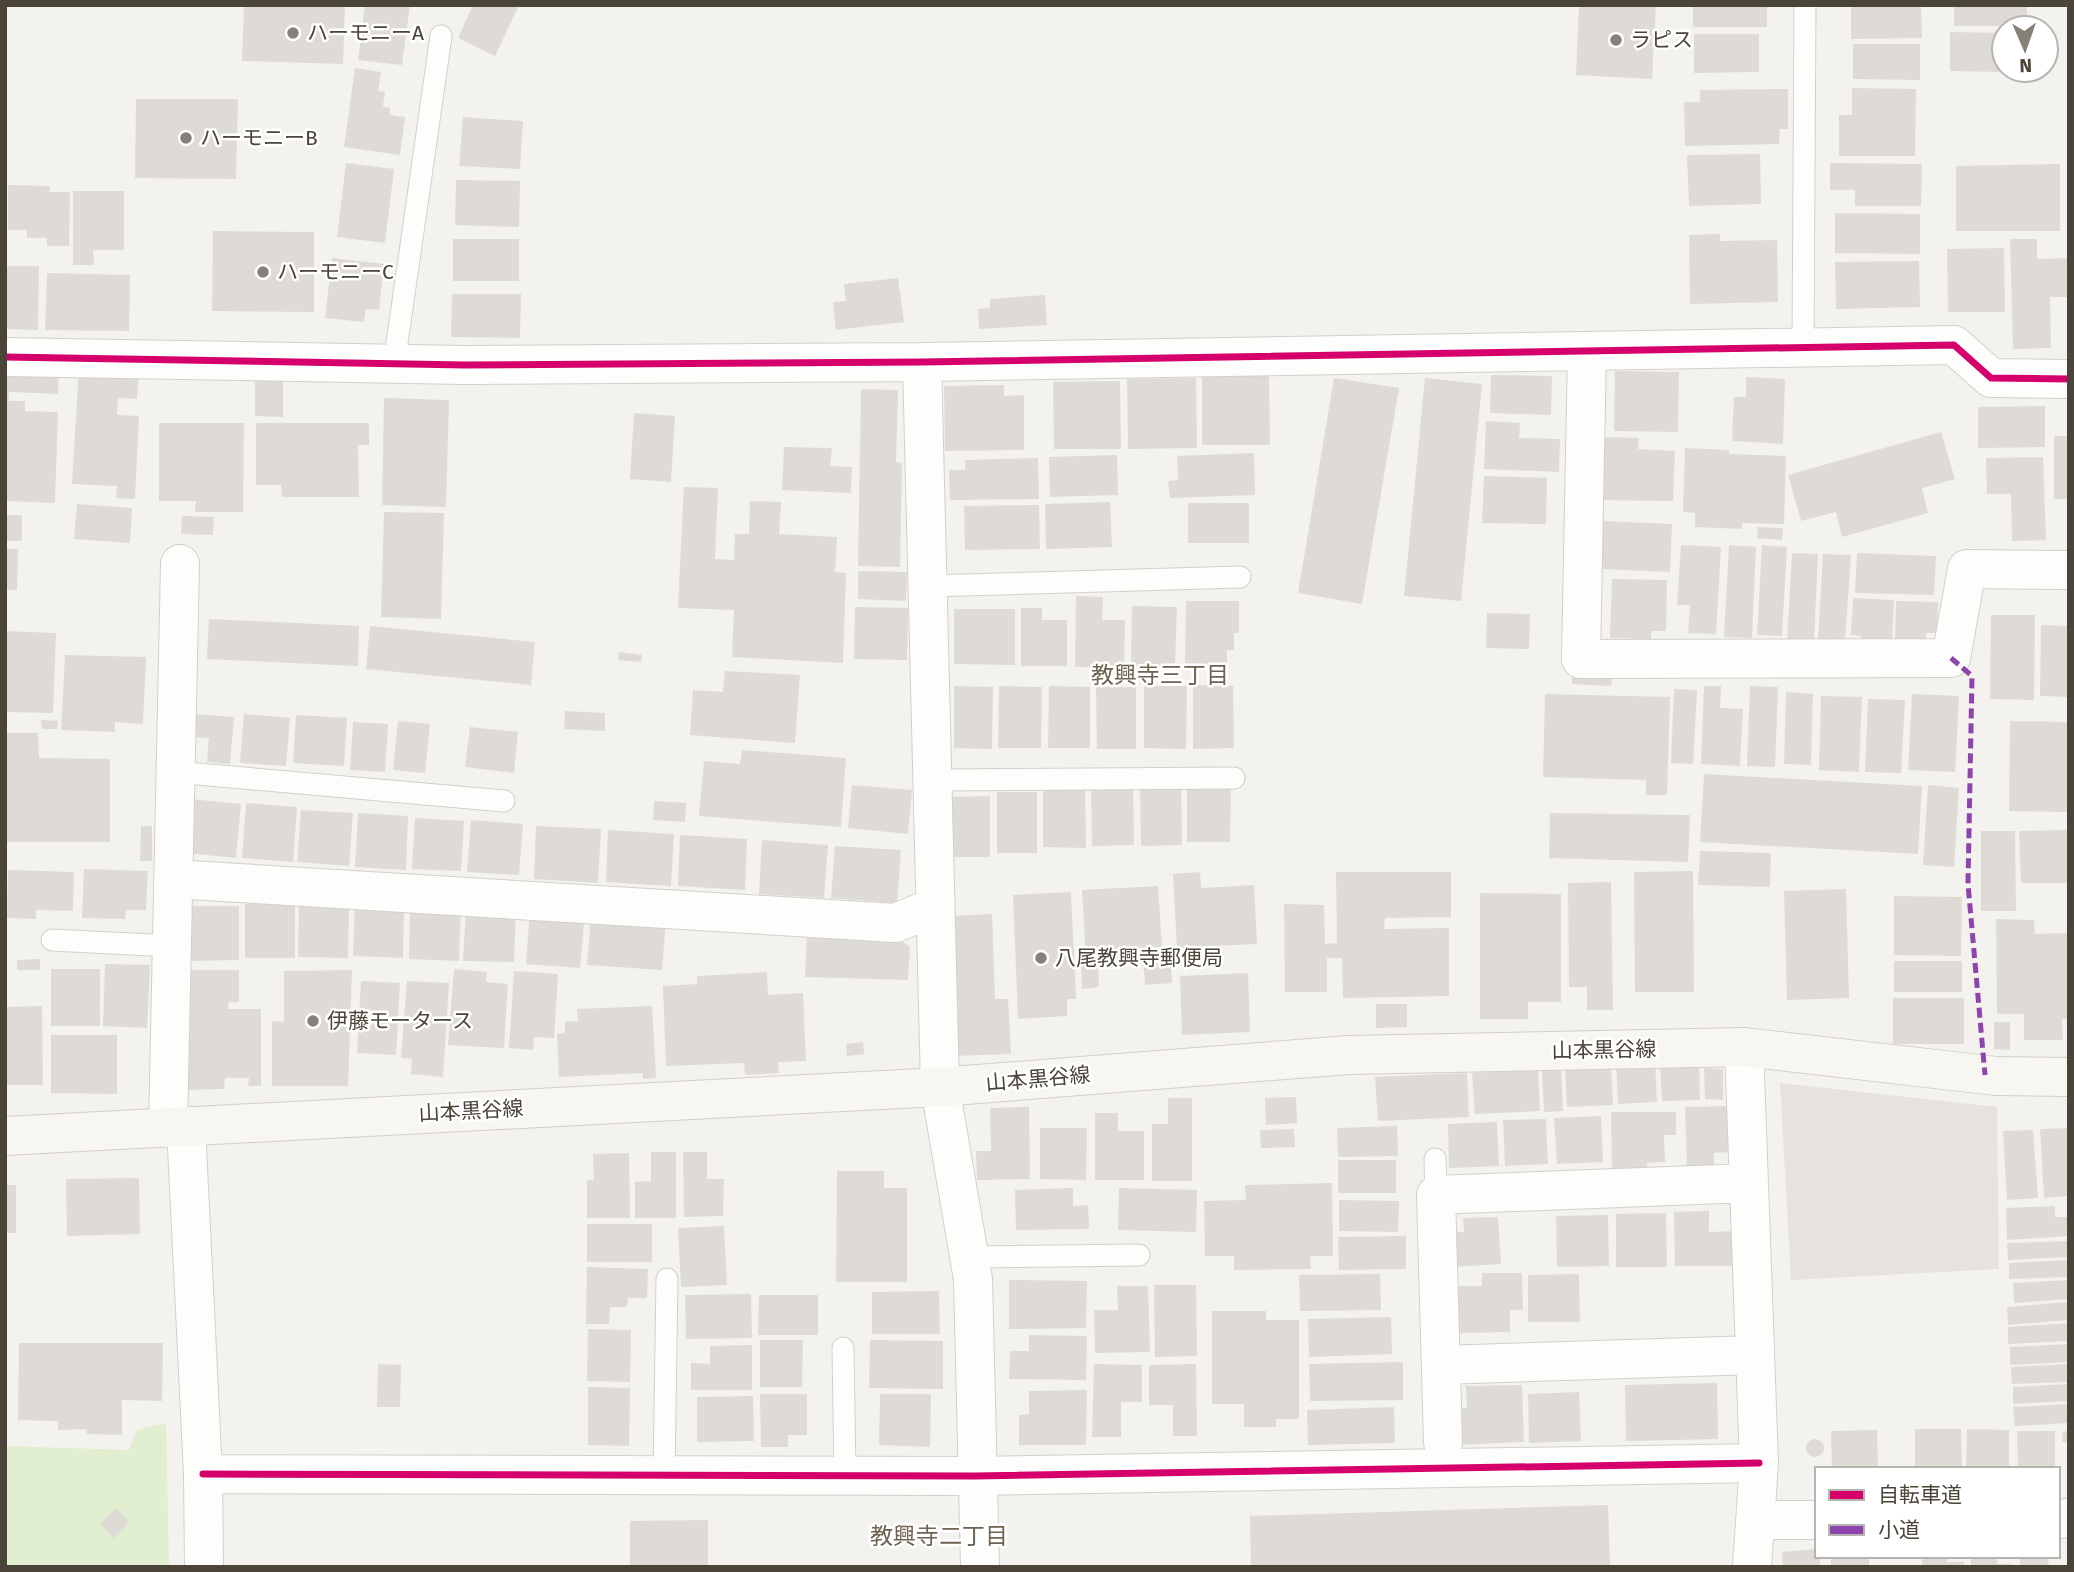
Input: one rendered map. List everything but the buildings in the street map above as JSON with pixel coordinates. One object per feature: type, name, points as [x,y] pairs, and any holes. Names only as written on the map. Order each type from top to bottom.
[{"type":"main road","name":"山本黒谷線","points":[[5,1136],[940,1087],[1349,1055],[1744,1047],[1996,1076],[2069,1077]]},
{"type":"street","points":[[5,357],[479,365],[922,362],[1954,345],[1992,378],[2069,379]]},
{"type":"street","points":[[1587,352],[1581,659],[1951,658],[1967,569],[2069,570]]},
{"type":"street","points":[[922,362],[940,1087],[973,1279],[980,1567]]},
{"type":"street","points":[[180,564],[171,946],[177,1127],[203,1474],[204,1567]]},
{"type":"street","points":[[173,879],[895,923],[935,907]]},
{"type":"street","points":[[1744,1047],[1759,1463],[1752,1567]]},
{"type":"street","points":[[1443,1443],[1435,1177],[1749,1183]]},
{"type":"street","points":[[1441,1365],[1755,1355]]},
{"type":"street","points":[[203,1474],[976,1476],[1759,1463]]},
{"type":"street","points":[[1755,1520],[1815,1520]]},
{"type":"lane","points":[[1803,347],[1805,5]]},
{"type":"lane","points":[[394,364],[441,36]]},
{"type":"lane","points":[[928,586],[1240,577]]},
{"type":"lane","points":[[175,772],[505,801]]},
{"type":"lane","points":[[932,780],[1234,778]]},
{"type":"lane","points":[[52,940],[171,946]]},
{"type":"lane","points":[[969,1256],[1139,1255]]},
{"type":"lane","points":[[664,1475],[667,1279]]},
{"type":"lane","points":[[843,1348],[845,1476]]},
{"type":"green space","points":[[166,1423],[169,1567],[5,1567],[5,1446],[129,1450],[137,1430]]},
{"type":"shaded area","points":[[1780,1083],[1997,1107],[1999,1269],[1791,1280]]},
{"type":"marked path","points":[[1951,658],[1972,676],[1968,884],[1985,1075]]},
{"type":"cycle path","points":[[5,357],[465,365],[922,362],[1954,345],[1991,378],[2069,379]]},
{"type":"cycle path","points":[[203,1474],[976,1476],[1759,1463]]},
{"type":"place","name":"ハーモニーA","points":[[293,33]]},
{"type":"place","name":"ラピス","points":[[1616,40]]},
{"type":"place","name":"ハーモニーB","points":[[186,138]]},
{"type":"place","name":"ハーモニーC","points":[[263,272]]},
{"type":"place","name":"八尾教興寺郵便局","points":[[1041,958]]},
{"type":"place","name":"伊藤モータース","points":[[313,1021]]},
{"type":"district","name":"教興寺三丁目","points":[[1160,675]]},
{"type":"district","name":"教興寺二丁目","points":[[939,1536]]}]
